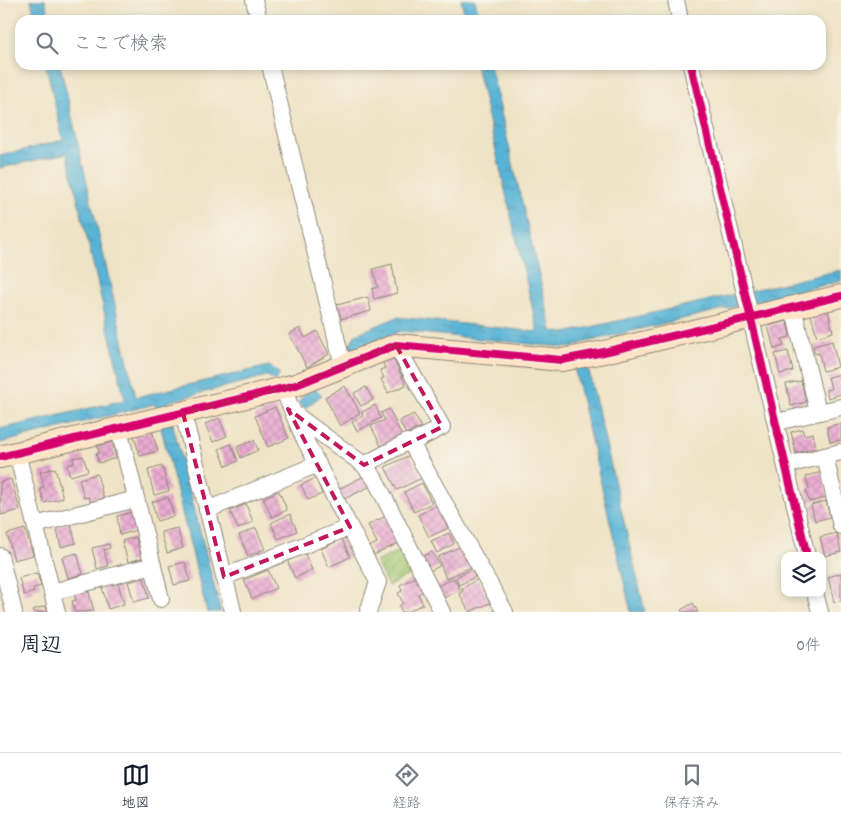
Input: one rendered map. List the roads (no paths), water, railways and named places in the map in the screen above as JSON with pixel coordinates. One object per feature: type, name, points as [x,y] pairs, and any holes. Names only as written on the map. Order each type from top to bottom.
[{"type":"street","points":[[254,0],[258,15]]},
{"type":"street","points":[[676,0],[679,15]]},
{"type":"street","points":[[271,70],[343,366]]},
{"type":"street","points":[[692,70],[747,304],[777,422],[806,552]]},
{"type":"street","points":[[57,612],[35,524],[8,455],[283,389],[396,345],[562,360],[604,352],[747,304],[792,307],[841,296]]},
{"type":"street","points":[[792,307],[818,412]]},
{"type":"street","points":[[364,465],[407,442],[412,443],[442,427],[396,345]]},
{"type":"street","points":[[283,389],[318,464],[378,582],[368,612]]},
{"type":"street","points":[[777,422],[841,407]]},
{"type":"street","points":[[293,413],[364,465],[375,479],[442,612]]},
{"type":"street","points":[[171,416],[207,510],[233,612]]},
{"type":"street","points":[[119,429],[161,598]]},
{"type":"street","points":[[412,443],[505,612]]},
{"type":"street","points":[[787,465],[841,452]]},
{"type":"street","points":[[825,456],[841,526]]},
{"type":"street","points":[[207,510],[318,464]]},
{"type":"street","points":[[35,524],[136,499]]},
{"type":"street","points":[[224,578],[350,526]]},
{"type":"street","points":[[0,556],[14,612]]},
{"type":"street","points":[[52,592],[153,565]]},
{"type":"street","points":[[816,597],[820,612]]},
{"type":"water","points":[[31,0],[45,0],[49,15],[34,15]]},
{"type":"water","points":[[461,0],[475,0],[479,15],[465,15]]},
{"type":"water","points":[[47,70],[61,70],[136,397],[269,366],[280,374],[275,381],[267,376],[167,402],[221,612],[207,612],[155,404],[0,443],[0,429],[125,400],[67,153],[0,168],[0,156],[63,140]]},
{"type":"water","points":[[477,70],[491,70],[552,331],[565,333],[841,270],[841,281],[582,343],[571,348],[400,331],[353,352],[347,349],[356,334],[398,317],[538,332]]},
{"type":"water","points":[[587,363],[645,612],[631,612],[574,367]]},
{"type":"water","points":[[316,389],[322,395],[305,408],[298,403],[304,395]]}]
